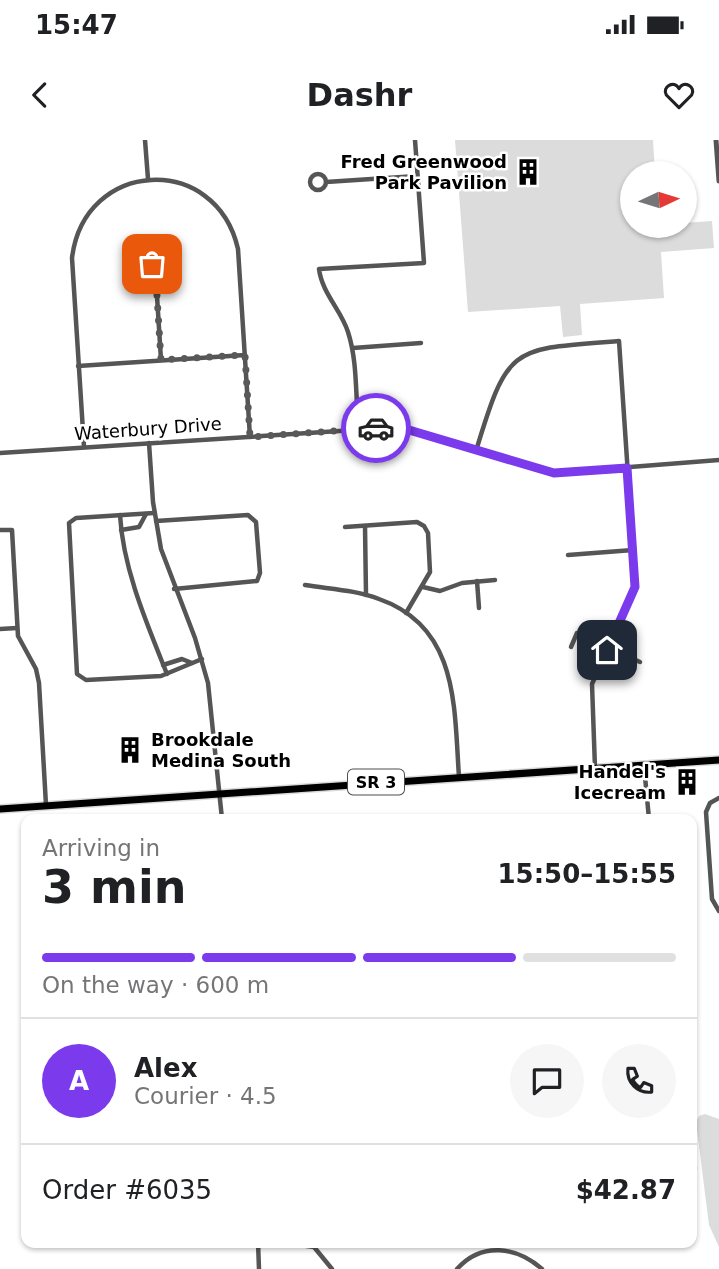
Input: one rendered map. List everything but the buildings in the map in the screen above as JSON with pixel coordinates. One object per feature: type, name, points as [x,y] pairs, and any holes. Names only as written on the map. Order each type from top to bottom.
[{"type":"main road","name":"SR 3","points":[[2,809],[719,760]]},
{"type":"street","points":[[145,140],[148,180]]},
{"type":"street","points":[[359,429],[353,348],[344,321],[324,286],[319,269],[424,262],[415,140]]},
{"type":"street","points":[[716,140],[719,181]]},
{"type":"street","points":[[326,182],[417,176]]},
{"type":"street","points":[[84,447],[72,258],[79,229],[104,197],[122,186],[148,180],[168,180],[198,191],[214,203],[228,220],[238,249],[250,437]]},
{"type":"street","points":[[156,280],[161,360]]},
{"type":"street","points":[[476,451],[498,383],[515,361],[531,351],[549,346],[619,341],[635,587],[591,691],[595,768]]},
{"type":"street","points":[[353,348],[421,343]]},
{"type":"street","points":[[78,366],[245,355]]},
{"type":"street","name":"Waterbury Drive","points":[[0,453],[359,429],[409,430],[554,473],[719,460]]},
{"type":"street","points":[[149,443],[156,522],[174,589],[202,659],[214,723],[222,814]]},
{"type":"street","points":[[154,513],[76,518],[68,526],[77,674],[86,680],[167,674],[202,659]]},
{"type":"street","points":[[121,530],[139,527],[146,514]]},
{"type":"street","points":[[120,515],[121,530],[135,584],[167,674]]},
{"type":"street","points":[[156,522],[248,515],[256,522],[260,573],[257,581],[174,589]]},
{"type":"street","points":[[345,527],[417,522],[424,526],[428,533],[430,568],[423,587],[406,613]]},
{"type":"street","points":[[365,526],[366,595]]},
{"type":"street","points":[[0,530],[12,530],[20,642],[38,676],[46,806]]},
{"type":"street","points":[[568,555],[634,550]]},
{"type":"street","points":[[423,587],[440,592],[460,583],[495,580]]},
{"type":"street","points":[[478,581],[479,608]]},
{"type":"street","points":[[305,585],[366,595],[406,613],[430,636],[447,669],[452,686],[459,777]]},
{"type":"street","points":[[0,629],[18,628]]},
{"type":"street","points":[[570,647],[577,633],[640,662]]},
{"type":"street","points":[[163,665],[182,659],[193,663]]},
{"type":"street","points":[[644,765],[649,814]]},
{"type":"street","points":[[719,798],[710,803],[706,812],[712,899],[719,911]]},
{"type":"street","points":[[258,1248],[259,1269]]},
{"type":"street","points":[[317,1248],[332,1269]]},
{"type":"street","points":[[457,1269],[478,1254],[499,1249],[522,1253],[542,1269]]},
{"type":"shaded area","points":[[455,140],[653,140],[654,161],[620,161],[620,238],[697,238],[697,222],[712,221],[714,248],[661,252],[664,298],[580,304],[582,335],[563,337],[560,306],[468,312]]},
{"type":"shaded area","points":[[705,1114],[719,1119],[719,1247],[709,1225],[697,1130],[699,1116]]},
{"type":"way so far","points":[[152,264],[148,267],[147,275],[156,280],[161,360],[245,355],[250,437],[376,428]]},
{"type":"place","name":"Fred Greenwood Park Pavilion","points":[[528,172]]},
{"type":"place","name":"Brookdale Medina South","points":[[130,750]]},
{"type":"place","name":"Handel's Icecream","points":[[687,782]]},
{"type":"route","points":[[376,428],[409,430],[554,473],[627,468],[635,587],[607,650]]}]
